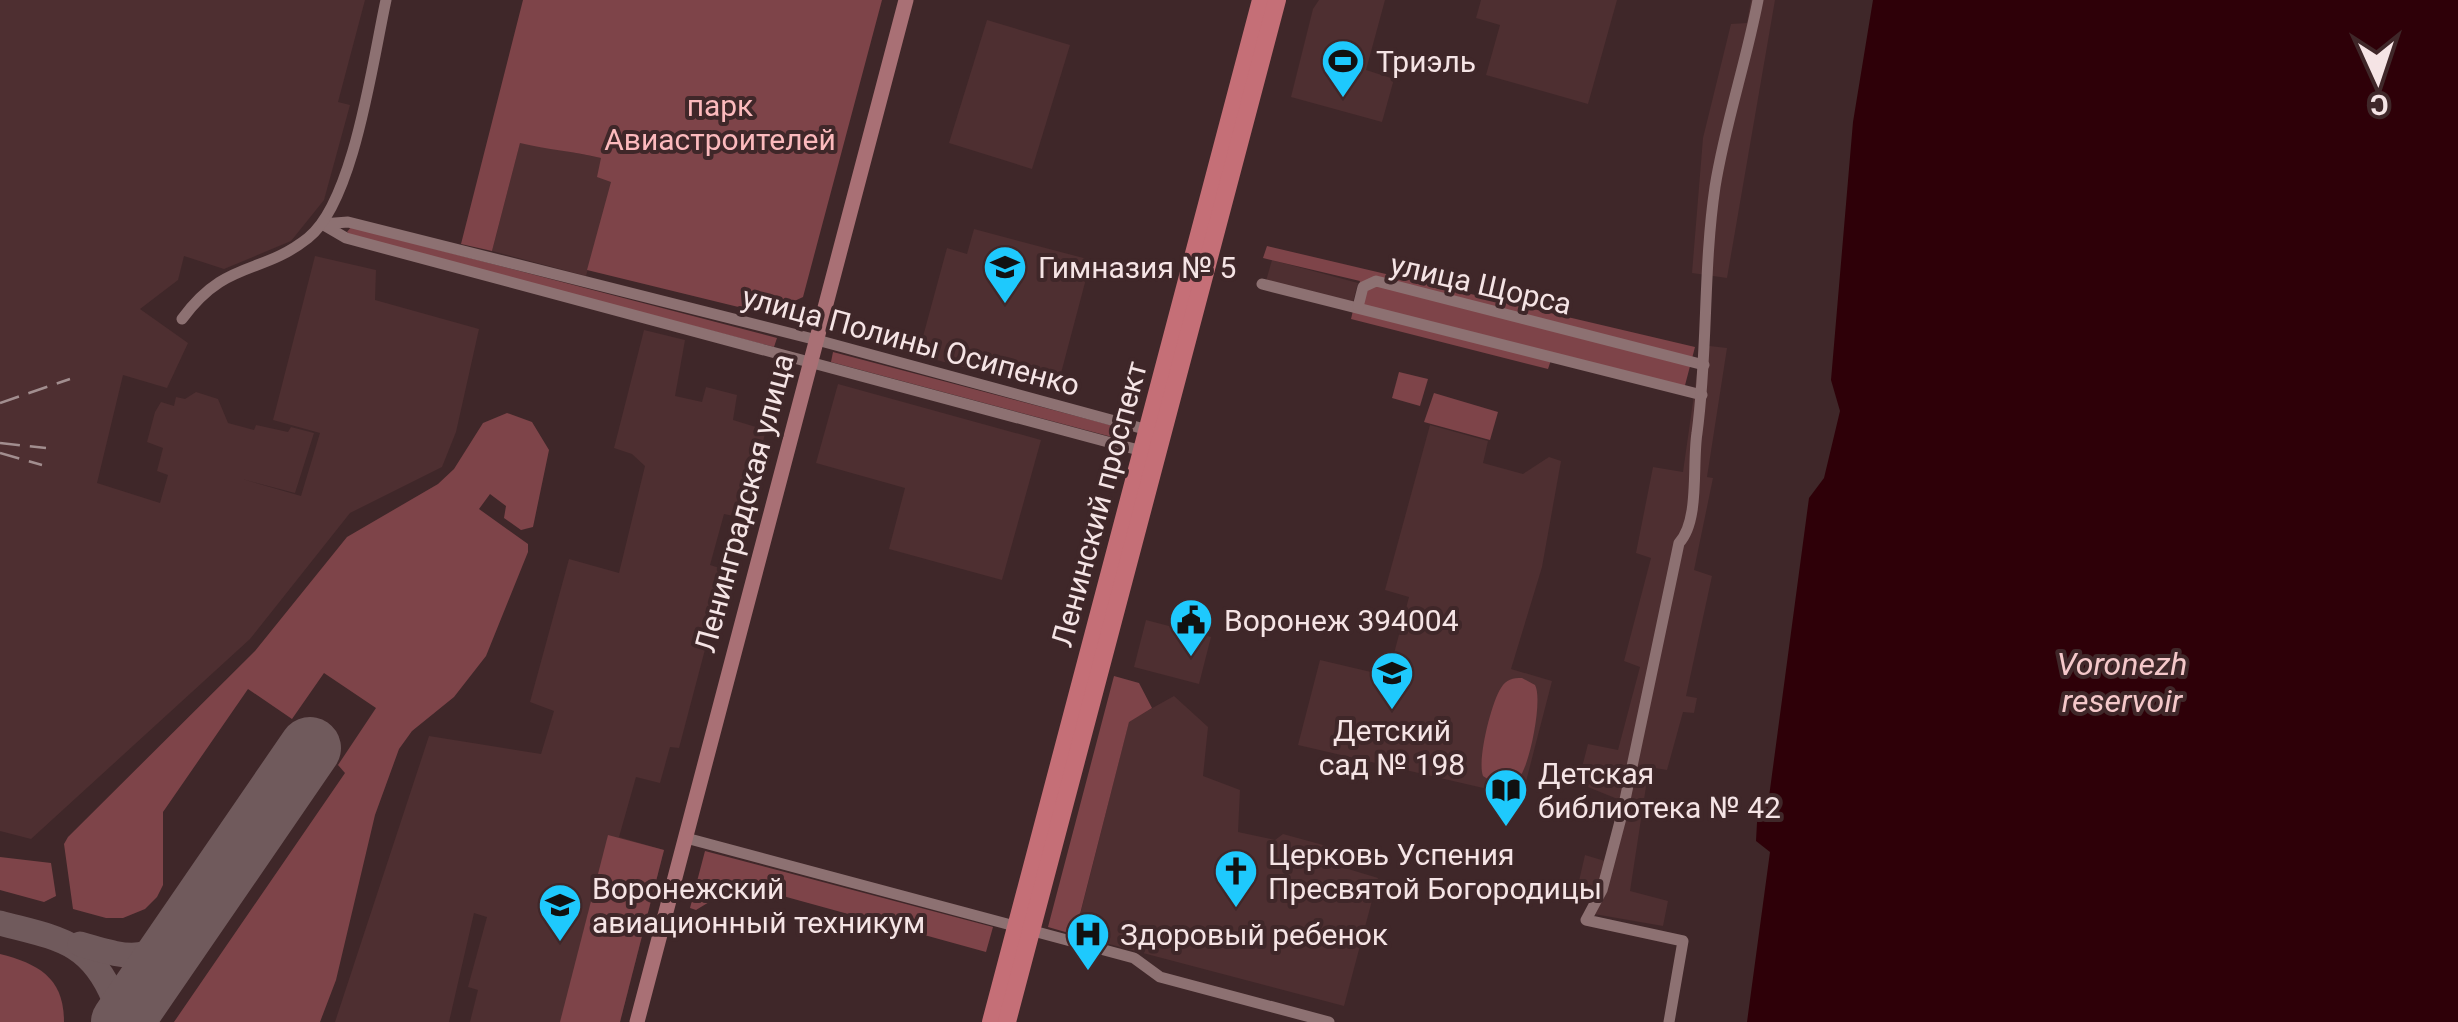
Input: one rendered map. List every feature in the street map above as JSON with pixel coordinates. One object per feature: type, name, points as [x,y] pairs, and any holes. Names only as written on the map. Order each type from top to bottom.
[{"type":"main road","name":"Ленинградская улица","points":[[636,1022],[686,838],[720,692],[818,340],[906,0]]},
{"type":"main road","name":"Ленинский проспект","points":[[1007,1022],[1023,931],[1261,0]]},
{"type":"main road","name":"Ленинский проспект","points":[[1150,442],[1276,0]]},
{"type":"main road","name":"Ленинский проспект","points":[[991,1022],[1023,931]]},
{"type":"street","points":[[182,319],[212,284],[294,246],[322,224],[341,191],[386,0]]},
{"type":"street","points":[[1669,1022],[1683,941],[1586,920],[1602,890],[1647,706],[1679,543],[1688,534],[1702,395],[1715,185],[1758,0]]},
{"type":"street","name":"улица Полины Осипенко","points":[[322,224],[348,222],[818,340],[1150,442]]},
{"type":"street","name":"улица Полины Осипенко","points":[[322,224],[346,238],[812,360],[1150,442]]},
{"type":"street","name":"улица Щорса","points":[[1262,284],[1358,307],[1364,287],[1376,281],[1704,365]]},
{"type":"street","points":[[1358,307],[1702,395]]},
{"type":"street","points":[[686,838],[1134,958],[1160,977],[1329,1022]]},
{"type":"shaded area","points":[[0,0],[365,0],[338,102],[350,105],[324,200],[291,241],[224,269],[184,256],[178,280],[140,309],[188,343],[167,388],[123,375],[97,483],[160,503],[168,475],[157,471],[163,448],[147,442],[155,412],[161,402],[174,406],[176,397],[185,399],[196,392],[218,399],[228,423],[254,430],[256,425],[314,433],[295,493],[242,479],[301,496],[320,433],[273,420],[315,256],[376,270],[375,300],[479,329],[456,432],[442,467],[350,513],[250,639],[31,839],[0,831]]},
{"type":"shaded area","points":[[1319,0],[1385,0],[1366,70],[1394,79],[1382,122],[1291,97],[1313,9]]},
{"type":"shaded area","points":[[1481,0],[1617,0],[1588,104],[1486,75],[1500,25],[1476,18]]},
{"type":"shaded area","points":[[1751,0],[1775,0],[1727,278],[1692,273],[1703,138],[1731,24],[1747,23]]},
{"type":"shaded area","points":[[987,20],[1070,45],[1032,169],[949,143]]},
{"type":"shaded area","points":[[520,142],[602,158],[612,181],[586,276],[492,251]]},
{"type":"shaded area","name":"Гимназия № 5","points":[[974,229],[1091,260],[1056,392],[918,355],[947,248],[967,254]]},
{"type":"shaded area","points":[[1272,260],[1358,283],[1353,302],[1266,281]]},
{"type":"shaded area","points":[[644,330],[685,340],[675,396],[702,402],[706,387],[737,395],[733,420],[766,430],[743,518],[724,514],[710,565],[726,570],[679,748],[670,747],[660,783],[636,777],[619,837],[664,850],[620,1022],[470,1022],[478,990],[468,987],[487,917],[474,913],[449,1022],[335,1022],[429,736],[541,754],[554,711],[530,702],[569,559],[619,573],[645,466],[632,454],[614,448]]},
{"type":"shaded area","points":[[1701,345],[1727,348],[1707,477],[1713,478],[1694,570],[1712,576],[1686,696],[1697,698],[1694,713],[1683,712],[1667,770],[1649,767],[1630,891],[1668,901],[1663,926],[1594,914],[1597,900],[1576,894],[1585,855],[1605,861],[1620,800],[1578,783],[1588,744],[1618,750],[1640,667],[1624,661],[1651,558],[1636,553],[1653,467],[1683,472]]},
{"type":"shaded area","points":[[838,384],[1041,440],[1002,580],[889,549],[905,488],[816,463]]},
{"type":"shaded area","points":[[1430,425],[1488,441],[1483,463],[1523,474],[1549,457],[1561,461],[1542,567],[1511,669],[1552,681],[1522,797],[1298,745],[1320,660],[1388,676],[1409,597],[1385,590]]},
{"type":"shaded area","points":[[1146,620],[1211,637],[1199,684],[1134,667]]},
{"type":"shaded area","points":[[1174,696],[1208,727],[1203,776],[1240,790],[1238,832],[1275,840],[1283,834],[1334,848],[1335,865],[1378,878],[1344,1006],[1086,938],[1080,915],[1129,721]]},
{"type":"green space","name":"парк Авиастроителей","points":[[523,0],[882,0],[803,297],[767,314],[587,270],[611,182],[597,177],[601,158],[520,143],[492,251],[461,244]]},
{"type":"green space","points":[[351,227],[777,338],[774,347],[353,237],[347,232]]},
{"type":"green space","points":[[1267,246],[1695,347],[1683,393],[1551,360],[1548,369],[1351,319],[1360,281],[1263,258]]},
{"type":"green space","points":[[833,352],[1114,426],[1116,432],[1112,437],[831,362]]},
{"type":"green space","points":[[1399,372],[1428,379],[1420,406],[1392,398]]},
{"type":"green space","points":[[1434,393],[1498,412],[1490,440],[1424,422]]},
{"type":"green space","points":[[507,413],[532,422],[549,450],[533,527],[521,530],[504,518],[506,506],[490,494],[479,509],[528,544],[528,552],[486,656],[454,697],[412,731],[399,749],[375,815],[336,980],[320,1022],[174,1022],[345,773],[338,765],[376,708],[324,673],[292,719],[248,689],[163,812],[163,885],[145,909],[123,918],[106,918],[73,909],[64,844],[255,651],[347,537],[438,484],[454,469],[483,423]]},
{"type":"green space","points":[[1114,676],[1139,683],[1152,708],[1129,722],[1080,914],[1086,938],[1048,927]]},
{"type":"green space","points":[[1522,678],[1535,685],[1537,692],[1531,747],[1519,778],[1497,785],[1483,776],[1486,732],[1503,685]]},
{"type":"green space","points":[[608,835],[664,850],[620,1022],[560,1022]]},
{"type":"green space","points":[[705,851],[993,927],[986,952],[739,884],[696,910],[690,908]]},
{"type":"green space","points":[[0,857],[51,863],[56,896],[44,902],[0,890]]},
{"type":"green space","points":[[0,954],[47,975],[59,994],[64,1022],[0,1022]]},
{"type":"water","name":"Voronezh reservoir","points":[[1873,0],[2458,0],[2458,1022],[1747,1022],[1770,852],[1756,841],[1758,804],[1769,797],[1809,498],[1824,478],[1840,411],[1831,380],[1853,122]]},
{"type":"taxiway","points":[[0,923],[54,938],[82,953],[105,979],[114,999],[109,1022]]},
{"type":"taxiway","points":[[80,944],[140,955],[162,946],[190,924]]},
{"type":"runway","points":[[122,1022],[310,748]]},
{"type":"railway","points":[[0,403],[70,379]]},
{"type":"railway","points":[[0,443],[46,448]]},
{"type":"railway","points":[[0,453],[42,465]]},
{"type":"place","name":"Триэль","points":[[1343,99]]},
{"type":"place","name":"Гимназия № 5","points":[[1005,305]]},
{"type":"place","name":"Воронеж 394004","points":[[1191,658]]},
{"type":"place","name":"Детский сад № 198","points":[[1392,711]]},
{"type":"place","name":"Детская библиотека № 42","points":[[1506,828]]},
{"type":"place","name":"Церковь Успения Пресвятой Богородицы","points":[[1236,909]]},
{"type":"place","name":"Воронежский авиационный техникум","points":[[560,943]]},
{"type":"place","name":"Здоровый ребенок","points":[[1088,972]]}]
